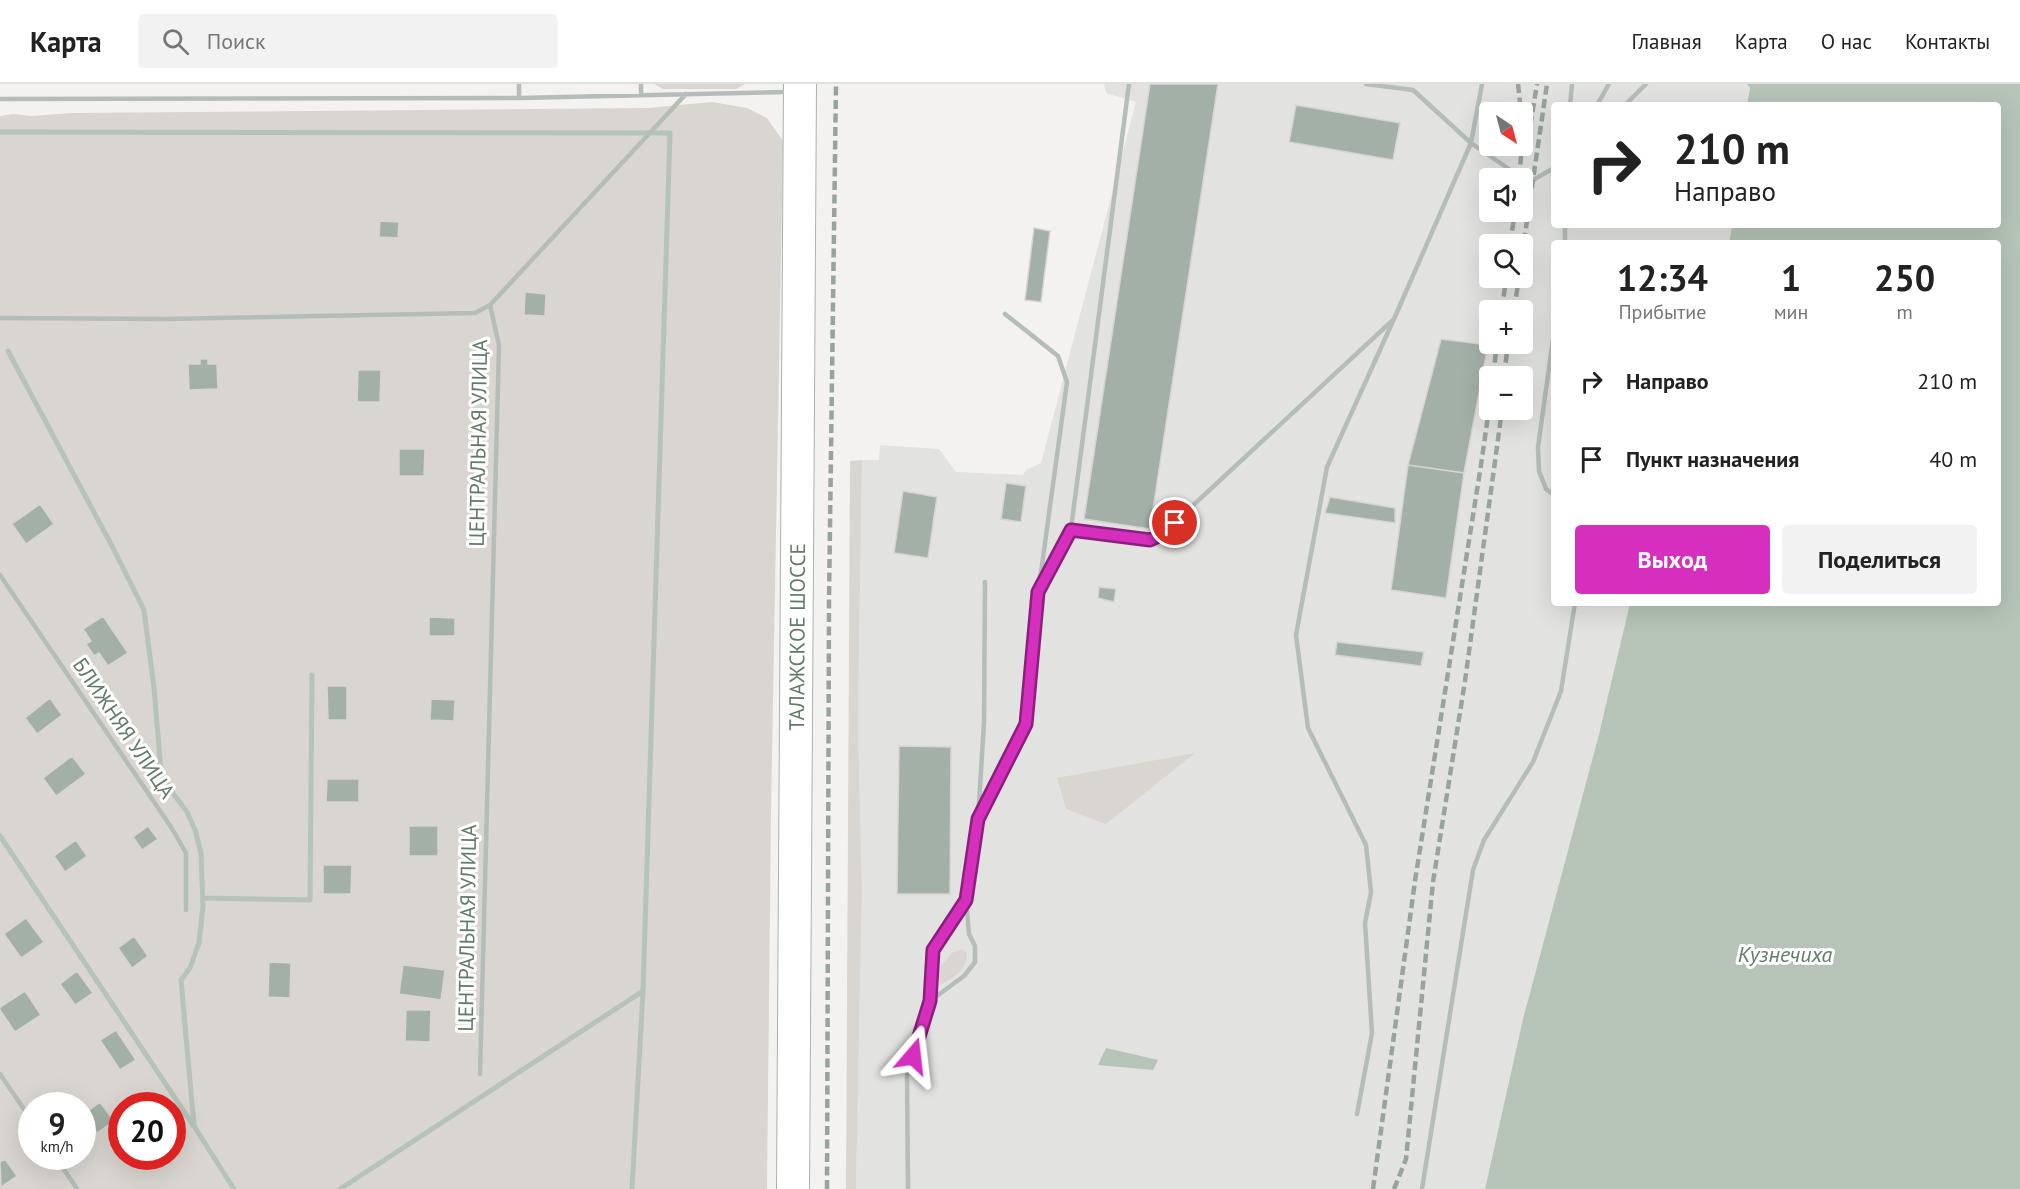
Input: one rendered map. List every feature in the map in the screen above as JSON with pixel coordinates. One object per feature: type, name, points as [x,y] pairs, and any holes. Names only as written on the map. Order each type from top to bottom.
[{"type":"main road","name":"ТАЛАЖСКОЕ ШОССЕ","points":[[793,1189],[800,88]]},
{"type":"lane","points":[[519,84],[519,98]]},
{"type":"lane","points":[[641,84],[641,94]]},
{"type":"lane","points":[[1038,592],[1071,530],[1129,84]]},
{"type":"lane","points":[[1366,84],[1413,90],[1471,143],[1506,168]]},
{"type":"lane","points":[[1413,90],[1414,84]]},
{"type":"lane","points":[[1358,1114],[1372,1033],[1365,923],[1371,892],[1366,845],[1308,728],[1296,635],[1327,467],[1471,143],[1482,84]]},
{"type":"lane","points":[[1570,102],[1572,84]]},
{"type":"lane","points":[[1599,102],[1609,84]]},
{"type":"lane","points":[[1628,102],[1646,84]]},
{"type":"lane","points":[[0,99],[519,98],[800,88]]},
{"type":"lane","points":[[490,305],[686,93]]},
{"type":"lane","points":[[1533,180],[1551,170]]},
{"type":"lane","name":"ЦЕНТРАЛЬНАЯ УЛИЦА","points":[[0,318],[166,319],[475,313],[490,305],[499,345],[480,1074]]},
{"type":"lane","points":[[978,819],[1026,724],[1038,592],[1067,382],[1058,356],[1005,314]]},
{"type":"lane","points":[[1071,530],[1150,540],[1161,535],[1394,319]]},
{"type":"lane","points":[[1551,354],[1538,447],[1539,471],[1546,489],[1551,493]]},
{"type":"lane","name":"БЛИЖНЯЯ УЛИЦА","points":[[0,575],[171,827],[186,853],[186,910]]},
{"type":"lane","points":[[930,1001],[964,976],[975,962],[975,946],[969,934],[966,900],[978,819],[984,723],[985,582]]},
{"type":"lane","points":[[1422,1189],[1473,870],[1484,840],[1533,762],[1561,691],[1575,606]]},
{"type":"lane","points":[[908,1189],[907,1075],[930,1001],[933,950],[966,900]]},
{"type":"lane","points":[[0,1074],[18,1100]]},
{"type":"lane","points":[[64,1170],[77,1189]]},
{"type":"shaded area","points":[[654,84],[745,84],[736,89],[663,89]]},
{"type":"shaded area","points":[[1104,84],[1747,84],[1750,88],[1748,102],[1551,102],[1551,228],[1732,228],[1730,240],[1551,240],[1551,606],[1629,606],[1599,734],[1523,1019],[1485,1189],[856,1189],[862,891],[858,721],[862,460],[879,460],[880,445],[939,449],[956,472],[1023,475],[1026,470],[1041,463],[1136,102],[1106,93]]},
{"type":"shaded area","points":[[712,102],[747,108],[767,118],[783,141],[767,1189],[0,1189],[0,116],[71,113],[649,108]]},
{"type":"shaded area","points":[[862,460],[858,721],[862,891],[856,1189],[846,1189],[850,461]]},
{"type":"shaded area","points":[[1195,753],[1106,824],[1066,809],[1057,778]]},
{"type":"shaded area","points":[[962,949],[967,953],[962,969],[940,985],[939,969],[952,953]]},
{"type":"water","name":"Кузнечиха","points":[[1747,84],[2020,84],[2020,1189],[1485,1189],[1523,1019],[1599,734],[1629,606],[2001,606],[2001,240],[1730,240],[1732,228],[2001,228],[2001,102],[1748,102],[1750,88]]},
{"type":"water","points":[[1106,1048],[1158,1060],[1153,1070],[1098,1065]]},
{"type":"building","points":[[1150,84],[1218,84],[1150,529],[1084,519]]},
{"type":"building","points":[[1296,105],[1400,123],[1393,160],[1289,142]]},
{"type":"building","points":[[380,221],[399,222],[398,238],[379,237]]},
{"type":"building","points":[[1034,228],[1050,231],[1041,302],[1025,300]]},
{"type":"building","points":[[525,292],[546,294],[545,316],[524,315]]},
{"type":"building","points":[[1441,339],[1479,344],[1479,354],[1486,354],[1484,366],[1479,366],[1479,393],[1464,473],[1408,465]]},
{"type":"building","points":[[200,359],[208,359],[208,364],[217,364],[218,389],[189,390],[188,364],[200,364]]},
{"type":"building","points":[[358,370],[381,370],[380,402],[357,402]]},
{"type":"building","points":[[399,449],[425,449],[424,476],[399,476]]},
{"type":"building","points":[[1408,465],[1464,473],[1446,598],[1391,590]]},
{"type":"building","points":[[1006,483],[1026,486],[1021,522],[1001,519]]},
{"type":"building","points":[[903,491],[937,497],[928,558],[894,553]]},
{"type":"building","points":[[1330,497],[1395,508],[1395,523],[1325,513]]},
{"type":"building","points":[[40,504],[54,524],[26,544],[12,524]]},
{"type":"building","points":[[1099,587],[1116,589],[1114,602],[1098,598]]},
{"type":"building","points":[[103,616],[128,653],[108,666],[99,653],[94,656],[86,644],[91,641],[83,629]]},
{"type":"building","points":[[429,617],[455,618],[455,636],[429,636]]},
{"type":"building","points":[[1337,642],[1424,652],[1421,666],[1335,655]]},
{"type":"building","points":[[327,686],[347,686],[347,720],[328,720]]},
{"type":"building","points":[[50,698],[62,715],[37,734],[25,718]]},
{"type":"building","points":[[431,699],[455,700],[454,721],[430,720]]},
{"type":"building","points":[[899,746],[951,747],[950,894],[897,894]]},
{"type":"building","points":[[72,756],[86,774],[56,796],[43,778]]},
{"type":"building","points":[[327,779],[359,779],[359,802],[326,802]]},
{"type":"building","points":[[148,826],[158,839],[142,850],[133,837]]},
{"type":"building","points":[[409,826],[438,826],[438,856],[409,856]]},
{"type":"building","points":[[76,840],[87,856],[65,872],[54,856]]},
{"type":"building","points":[[323,865],[352,865],[351,894],[323,894]]},
{"type":"building","points":[[26,918],[44,942],[21,958],[4,934]]},
{"type":"building","points":[[134,936],[148,956],[132,968],[118,948]]},
{"type":"building","points":[[269,962],[291,963],[290,998],[268,997]]},
{"type":"building","points":[[403,965],[445,970],[441,1000],[399,994]]},
{"type":"building","points":[[77,971],[93,993],[75,1005],[60,984]]},
{"type":"building","points":[[25,991],[41,1015],[15,1032],[0,1007]]},
{"type":"building","points":[[406,1010],[431,1010],[430,1042],[405,1041]]},
{"type":"building","points":[[116,1030],[136,1060],[120,1070],[100,1040]]},
{"type":"building","points":[[100,1102],[108,1113],[108,1125],[97,1133],[96,1132],[96,1105]]},
{"type":"building","points":[[5,1159],[17,1176],[1,1187],[0,1162]]},
{"type":"waterway","points":[[0,132],[670,133],[643,991],[632,1189]]},
{"type":"waterway","points":[[8,351],[144,610],[161,771],[169,788],[187,812],[201,853],[203,907],[199,943],[190,968],[181,980],[194,1126],[234,1189]]},
{"type":"waterway","points":[[203,898],[310,900],[312,675]]},
{"type":"waterway","points":[[0,836],[193,1125]]},
{"type":"waterway","points":[[340,1189],[643,991]]},
{"type":"railway","points":[[827,1189],[829,600],[836,84]]},
{"type":"railway","points":[[1518,84],[1520,102]]},
{"type":"railway","points":[[1533,109],[1537,84]]},
{"type":"railway","points":[[1525,234],[1547,84]]},
{"type":"railway","points":[[1520,168],[1521,156]]},
{"type":"railway","points":[[1512,234],[1513,222]]},
{"type":"railway","points":[[1503,300],[1505,288]]},
{"type":"railway","points":[[1516,300],[1517,288]]},
{"type":"railway","points":[[1494,366],[1496,354]]},
{"type":"railway","points":[[1505,366],[1507,354]]},
{"type":"railway","points":[[1373,1189],[1415,881],[1487,420]]},
{"type":"railway","points":[[1394,1189],[1406,1159],[1433,882],[1465,681],[1501,420]]},
{"type":"route","points":[[913,1056],[930,1001],[933,950],[966,900],[978,819],[1026,724],[1038,592],[1071,530],[1150,540],[1161,535],[1175,523]]}]
